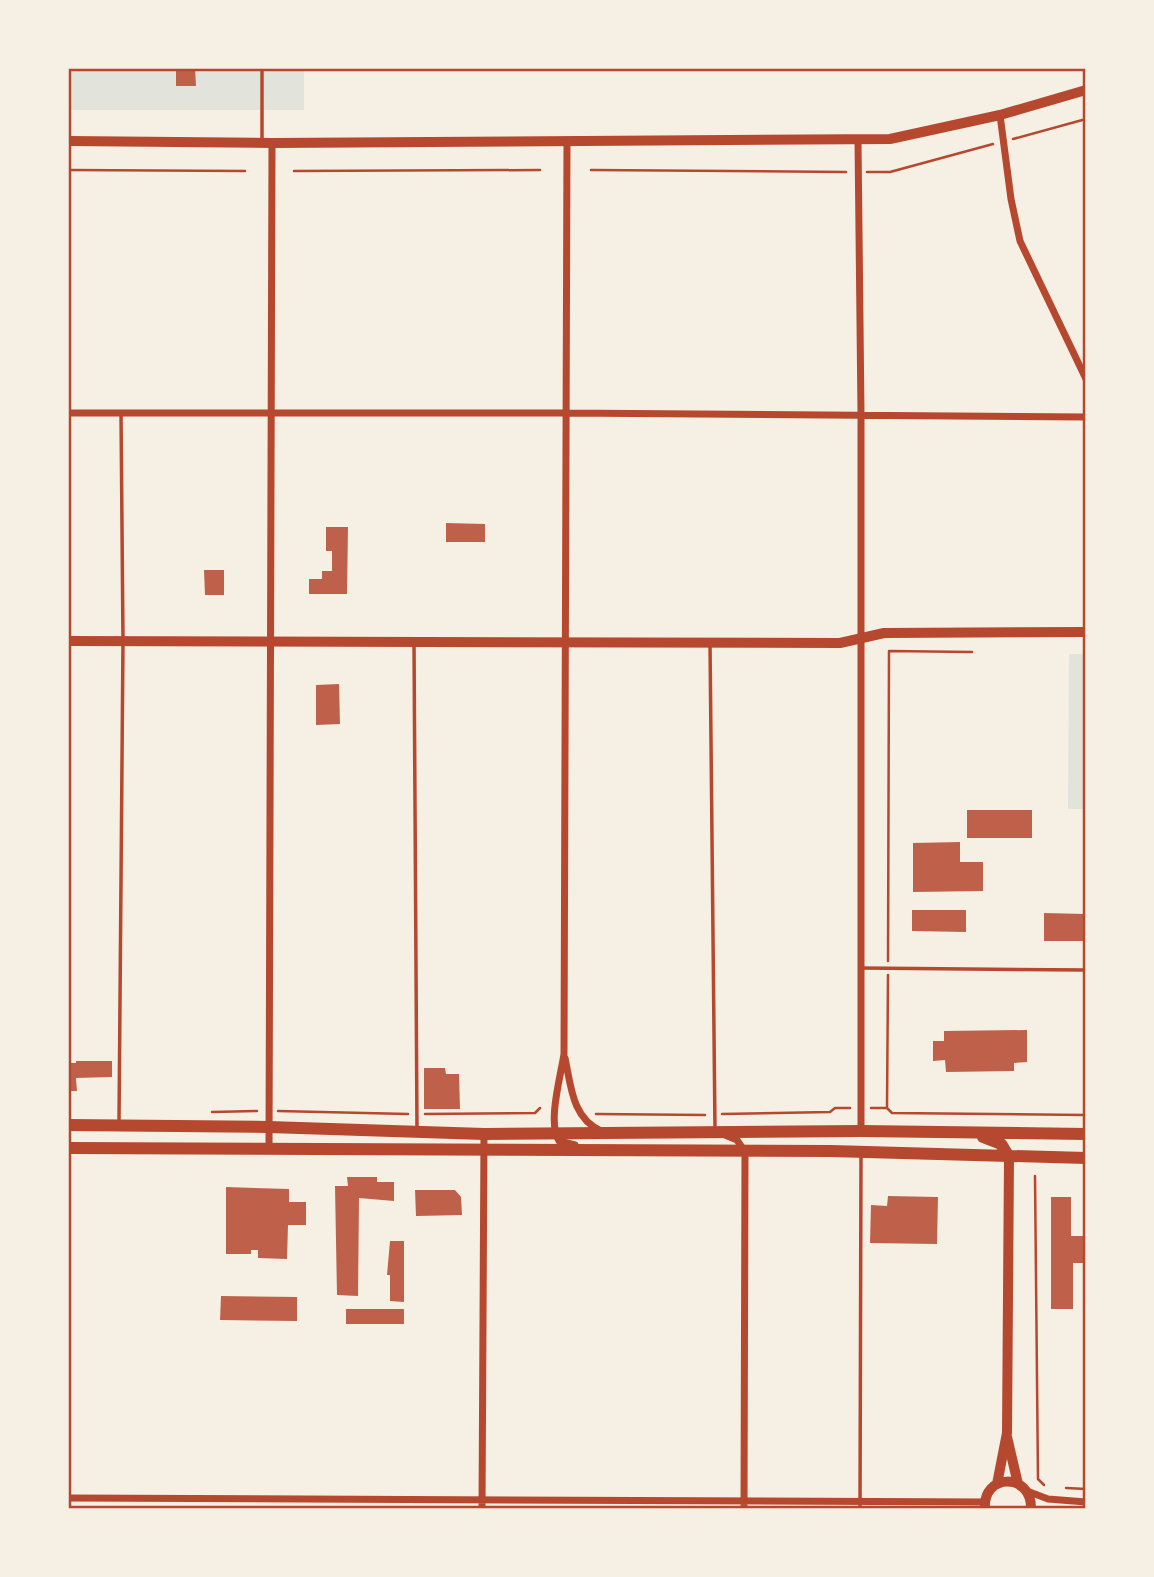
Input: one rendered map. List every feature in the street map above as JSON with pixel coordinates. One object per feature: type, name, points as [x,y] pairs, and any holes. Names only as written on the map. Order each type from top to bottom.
[{"type":"highway","points":[[68,1125],[269,1127],[484,1134],[861,1131],[1086,1134]]},
{"type":"highway","points":[[831,1151],[849,1146],[861,1131]]},
{"type":"highway","points":[[861,1131],[868,1141],[875,1144],[1009,1157],[1086,1158]]},
{"type":"highway","points":[[954,1133],[993,1139],[1001,1144],[1009,1157]]},
{"type":"highway","points":[[68,1148],[971,1154]]},
{"type":"street","points":[[68,141],[267,143],[890,139],[1000,115],[1086,90]]},
{"type":"street","points":[[1000,115],[1011,198],[1020,241],[1086,379]]},
{"type":"street","points":[[858,140],[861,415],[861,1131]]},
{"type":"street","points":[[567,141],[564,1054],[555,1109],[555,1132],[559,1141],[564,1143],[620,1150]]},
{"type":"street","points":[[267,143],[270,414],[269,1149]]},
{"type":"street","points":[[68,413],[1086,417]]},
{"type":"street","points":[[68,641],[840,643],[884,633],[1086,632]]},
{"type":"street","points":[[564,1054],[573,1097],[581,1117],[608,1134]]},
{"type":"street","points":[[482,1504],[484,1134]]},
{"type":"street","points":[[717,1134],[737,1140],[745,1152],[744,1505]]},
{"type":"street","points":[[997,1484],[1007,1433],[1009,1157]]},
{"type":"street","points":[[1007,1433],[1023,1487],[1031,1501],[1031,1509]]},
{"type":"street","points":[[68,1498],[482,1504],[985,1505],[991,1489],[1004,1482],[1023,1487],[1048,1499],[1086,1502]]},
{"type":"street","points":[[222,1499],[222,1509]]},
{"type":"lane","points":[[262,68],[267,143]]},
{"type":"lane","points":[[119,1125],[123,641],[121,414]]},
{"type":"lane","points":[[414,641],[417,1133]]},
{"type":"lane","points":[[710,642],[717,1134]]},
{"type":"lane","points":[[861,968],[1086,970]]},
{"type":"lane","points":[[860,1505],[861,1152]]},
{"type":"path","points":[[591,170],[890,172],[1086,119]]},
{"type":"path","points":[[68,170],[245,171]]},
{"type":"path","points":[[293,171],[540,170]]},
{"type":"path","points":[[888,961],[889,651],[972,652]]},
{"type":"path","points":[[887,1108],[888,975]]},
{"type":"path","points":[[212,1112],[535,1114],[540,1108]]},
{"type":"path","points":[[587,1109],[596,1114],[715,1115],[830,1112],[835,1108],[887,1108],[892,1113],[1086,1115]]},
{"type":"path","points":[[1035,1176],[1038,1479],[1047,1488]]},
{"type":"path","points":[[1060,1488],[1086,1489]]},
{"type":"shaded area","points":[[68,68],[304,68],[304,110],[68,110]]},
{"type":"shaded area","points":[[1069,654],[1086,654],[1086,809],[1068,809]]},
{"type":"building","points":[[176,68],[195,68],[196,86],[176,86]]},
{"type":"building","points":[[446,523],[485,524],[485,542],[446,542]]},
{"type":"building","points":[[326,527],[348,527],[347,594],[309,594],[309,579],[322,579],[322,571],[332,571],[332,551],[326,551]]},
{"type":"building","points":[[204,570],[224,570],[224,595],[205,595]]},
{"type":"building","points":[[339,684],[340,724],[316,725],[316,685]]},
{"type":"building","points":[[967,810],[1032,810],[1032,838],[967,838]]},
{"type":"building","points":[[960,842],[960,862],[983,862],[983,891],[913,892],[913,843]]},
{"type":"building","points":[[912,910],[966,910],[966,932],[912,931]]},
{"type":"building","points":[[1044,913],[1086,914],[1086,941],[1044,941]]},
{"type":"building","points":[[1027,1030],[1027,1062],[1014,1063],[1014,1071],[946,1072],[945,1060],[933,1061],[933,1041],[944,1041],[944,1031]]},
{"type":"building","points":[[112,1061],[112,1077],[76,1078],[77,1091],[68,1091],[68,1063]]},
{"type":"building","points":[[424,1068],[445,1068],[446,1074],[459,1074],[460,1109],[424,1109]]},
{"type":"building","points":[[347,1177],[377,1177],[377,1182],[394,1182],[394,1201],[359,1198],[358,1296],[337,1295],[335,1186],[348,1186]]},
{"type":"building","points":[[226,1187],[289,1189],[289,1202],[306,1202],[306,1225],[288,1225],[287,1259],[258,1258],[258,1250],[251,1250],[251,1254],[226,1254]]},
{"type":"building","points":[[415,1190],[455,1190],[461,1197],[462,1215],[416,1216]]},
{"type":"building","points":[[888,1196],[938,1197],[937,1244],[870,1243],[871,1205],[887,1206]]},
{"type":"building","points":[[1051,1197],[1071,1197],[1071,1236],[1086,1236],[1086,1263],[1073,1263],[1073,1309],[1051,1309]]},
{"type":"building","points":[[390,1241],[404,1241],[404,1302],[390,1301],[390,1275],[387,1275]]},
{"type":"building","points":[[221,1296],[297,1297],[297,1321],[220,1320]]},
{"type":"building","points":[[346,1309],[404,1309],[404,1324],[346,1324]]}]
